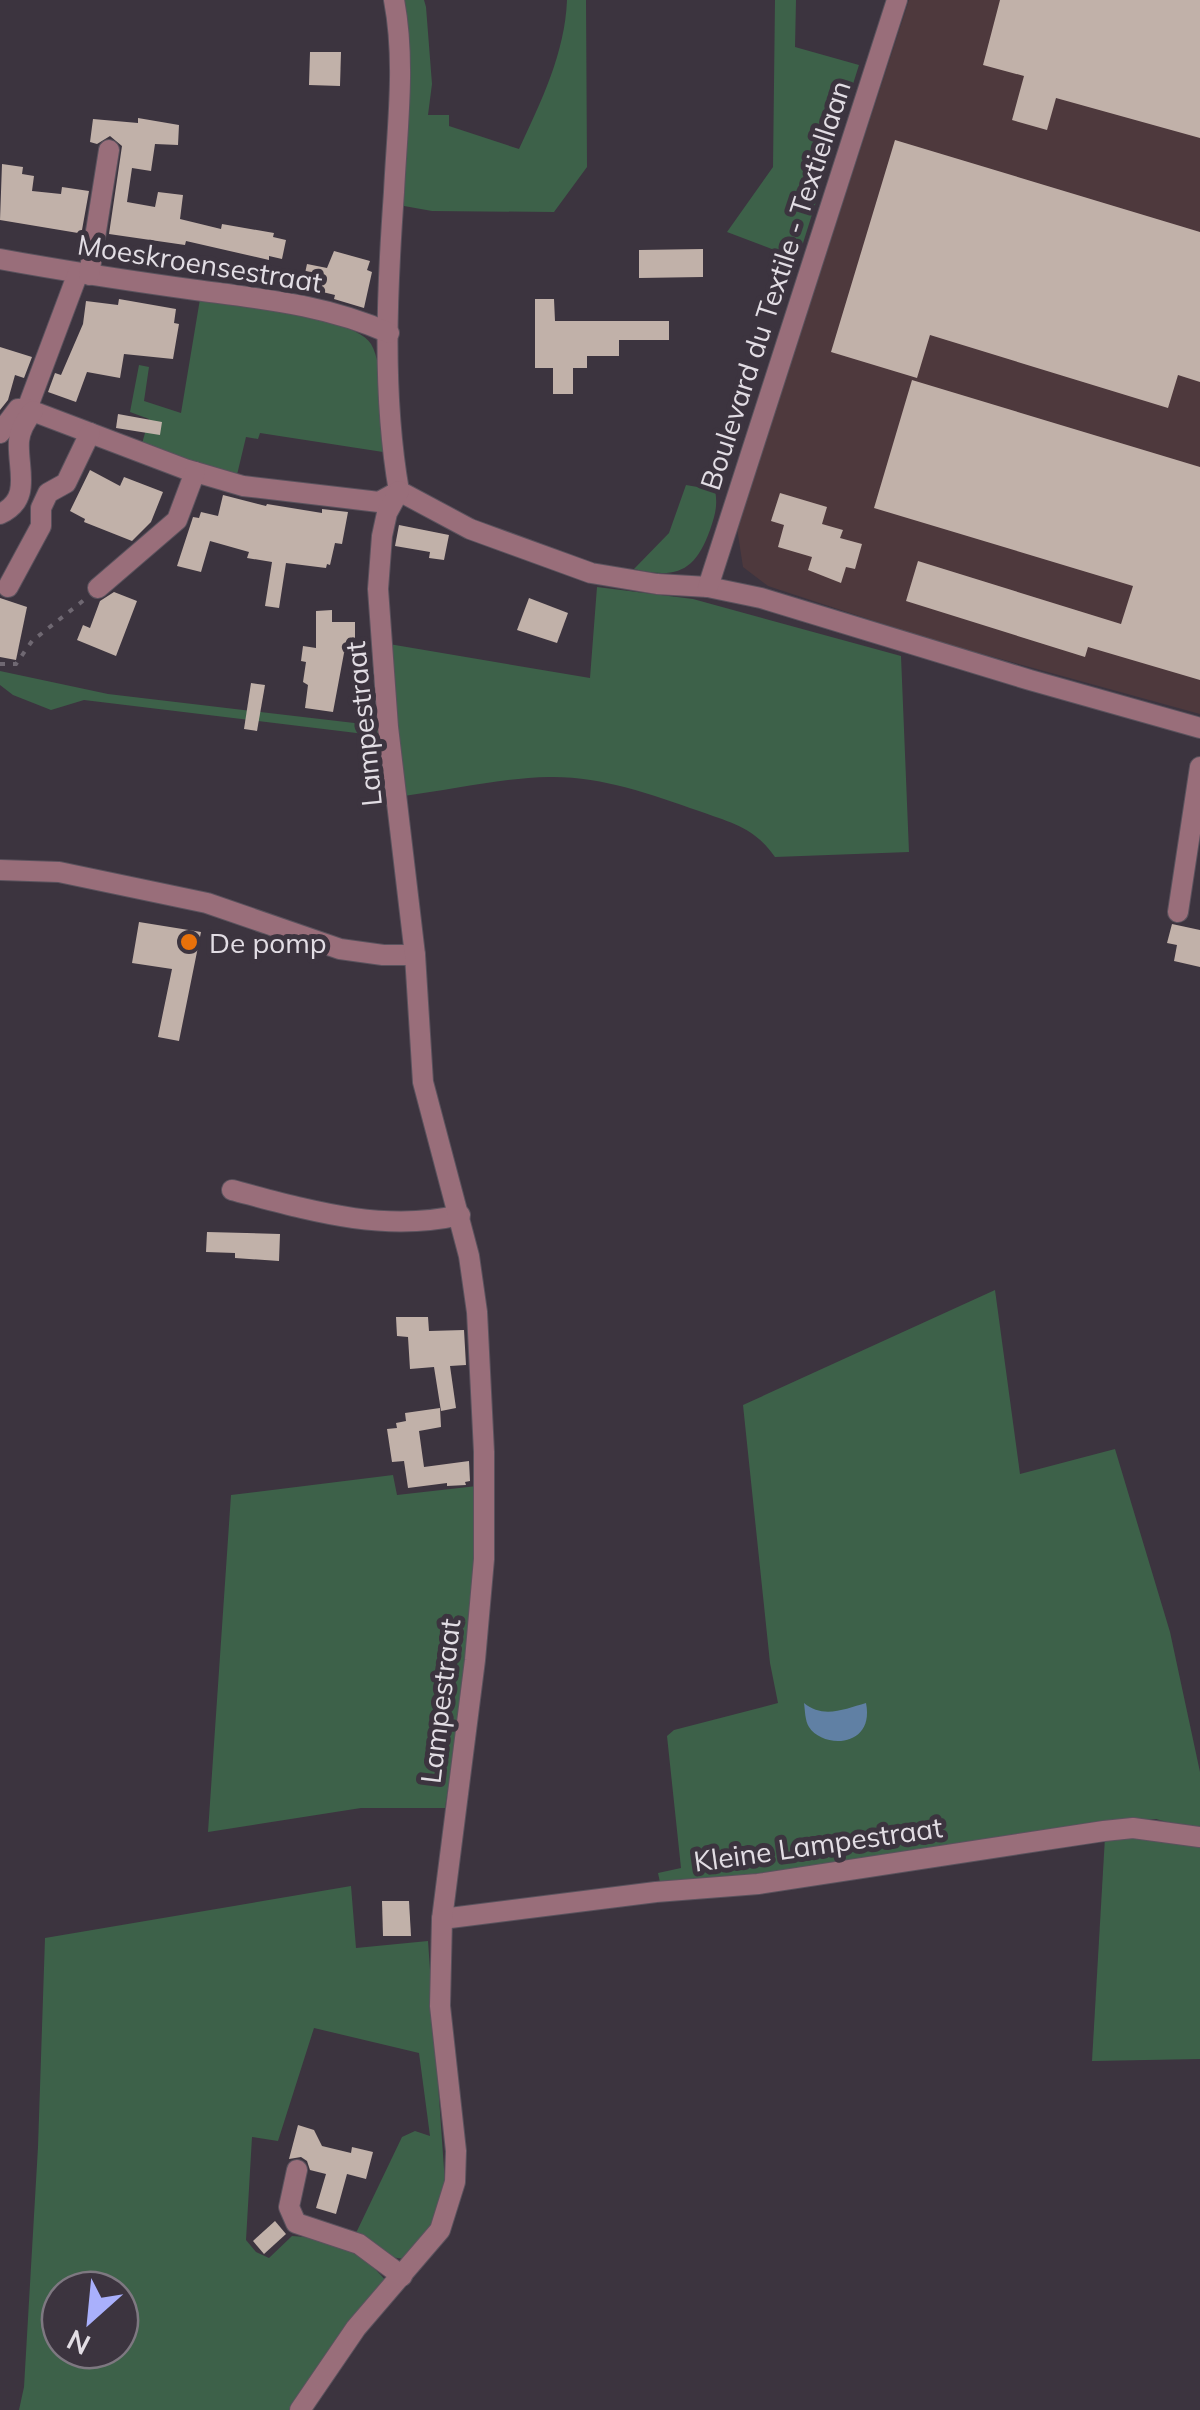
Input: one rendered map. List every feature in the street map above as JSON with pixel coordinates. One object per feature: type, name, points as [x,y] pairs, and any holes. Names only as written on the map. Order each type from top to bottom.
[{"type":"street","points":[[394,0],[398,113],[389,333],[399,491]]},
{"type":"street","name":"Boulevard du Textile - Textiellaan","points":[[708,586],[897,0]]},
{"type":"street","points":[[0,514],[9,510],[21,492],[19,441],[84,274],[109,150]]},
{"type":"street","name":"Moeskroensestraat","points":[[0,259],[315,306],[358,318],[389,333]]},
{"type":"street","points":[[0,433],[18,408],[243,486],[379,502],[399,491]]},
{"type":"street","points":[[8,587],[41,526],[41,508],[48,493],[66,483],[90,433]]},
{"type":"street","points":[[98,588],[177,520],[195,472]]},
{"type":"street","points":[[399,491],[470,529],[591,574],[657,584],[708,586],[761,598],[1200,728]]},
{"type":"street","name":"Lampestraat","points":[[300,2410],[356,2328],[440,2230],[455,2182],[456,2151],[440,2006],[442,1919],[484,1560],[484,1452],[477,1312],[460,1216],[423,1082],[415,955],[388,727],[378,589],[382,536],[387,514],[399,491]]},
{"type":"street","points":[[1178,912],[1200,767]]},
{"type":"street","points":[[0,870],[78,876],[207,903],[340,949],[415,955]]},
{"type":"street","points":[[232,1190],[371,1222],[426,1223],[460,1216]]},
{"type":"street","name":"Kleine Lampestraat","points":[[442,1919],[656,1892],[758,1884],[1104,1830],[1133,1828],[1200,1837]]},
{"type":"street","points":[[297,2170],[289,2206],[296,2223],[358,2244],[402,2276]]},
{"type":"path","points":[[0,664],[16,664],[32,641],[98,588]]},
{"type":"shaded area","points":[[909,0],[1200,0],[1200,714],[932,640],[768,586],[743,567],[737,528]]},
{"type":"green space","points":[[398,0],[424,0],[426,7],[432,84],[428,115],[449,115],[449,126],[519,149],[557,58],[567,0],[586,0],[587,167],[554,212],[432,211],[404,206]]},
{"type":"green space","points":[[775,0],[796,0],[795,47],[859,65],[798,259],[727,232],[773,167]]},
{"type":"green space","points":[[200,299],[319,319],[361,335],[371,344],[378,367],[383,452],[260,433],[258,439],[246,437],[236,479],[141,447],[149,419],[130,412],[139,365],[149,367],[144,401],[181,413]]},
{"type":"green space","points":[[686,485],[715,490],[715,515],[698,555],[673,572],[634,569],[669,533]]},
{"type":"green space","points":[[597,587],[693,599],[901,656],[909,852],[775,857],[759,839],[732,823],[644,793],[587,779],[531,778],[404,796],[389,644],[590,678]]},
{"type":"green space","points":[[0,671],[108,694],[380,726],[381,736],[84,700],[51,710],[13,695],[0,685]]},
{"type":"green space","points":[[995,1290],[1020,1474],[1115,1449],[1170,1632],[1200,1772],[1200,1831],[1156,1819],[1126,1819],[926,1854],[661,1887],[658,1873],[681,1868],[667,1736],[674,1730],[778,1703],[770,1663],[743,1405]]},
{"type":"green space","points":[[393,1475],[397,1495],[477,1486],[474,1607],[445,1808],[361,1808],[208,1832],[231,1495]]},
{"type":"green space","points":[[1123,1833],[1200,1842],[1200,2059],[1092,2061],[1105,1837]]},
{"type":"green space","points":[[351,1886],[356,1948],[428,1941],[445,2183],[438,2217],[407,2258],[387,2254],[356,2233],[402,2137],[415,2131],[430,2136],[419,2053],[314,2028],[278,2141],[252,2137],[246,2240],[256,2252],[269,2258],[292,2236],[319,2240],[356,2255],[386,2281],[291,2410],[19,2410],[24,2387],[45,1938]]},
{"type":"water","points":[[804,1703],[826,1712],[866,1703],[867,1718],[856,1736],[836,1741],[825,1739],[809,1727]]},
{"type":"building","points":[[1000,0],[1200,0],[1200,138],[1056,98],[1047,130],[1012,120],[1024,76],[983,65]]},
{"type":"building","points":[[310,52],[341,52],[340,86],[309,85]]},
{"type":"building","points":[[138,118],[179,125],[178,145],[155,144],[151,171],[132,168],[127,202],[155,207],[158,192],[183,195],[180,219],[221,229],[222,224],[274,233],[273,237],[286,240],[282,259],[269,256],[269,260],[186,241],[185,245],[109,234],[122,146],[110,136],[97,144],[90,142],[93,119],[138,123]]},
{"type":"building","points":[[895,140],[1200,232],[1200,382],[1178,375],[1168,408],[930,335],[917,378],[831,352]]},
{"type":"building","points":[[2,164],[23,167],[22,174],[34,176],[32,191],[61,194],[62,187],[89,191],[82,230],[78,233],[0,220]]},
{"type":"building","points":[[703,249],[703,277],[639,278],[639,250]]},
{"type":"building","points":[[334,251],[370,261],[367,270],[372,272],[364,308],[334,299],[335,295],[302,287],[307,264],[327,268]]},
{"type":"building","points":[[119,299],[176,309],[174,323],[179,324],[173,359],[124,354],[120,378],[87,372],[76,402],[48,392],[55,373],[61,375],[83,324],[86,301],[118,305]]},
{"type":"building","points":[[535,299],[554,299],[555,321],[669,321],[669,340],[619,340],[619,356],[587,356],[587,368],[573,368],[573,394],[553,394],[553,368],[535,368]]},
{"type":"building","points":[[0,347],[32,357],[24,378],[15,375],[8,400],[0,410]]},
{"type":"building","points":[[912,380],[1200,467],[1200,680],[1088,647],[1085,657],[906,601],[918,561],[1121,624],[1133,586],[874,508]]},
{"type":"building","points":[[118,414],[162,422],[160,435],[116,428]]},
{"type":"building","points":[[90,470],[120,486],[124,477],[163,492],[151,522],[132,541],[84,522],[70,511]]},
{"type":"building","points":[[780,493],[827,507],[822,524],[843,530],[840,538],[862,544],[855,569],[846,567],[841,583],[808,570],[812,557],[778,547],[784,525],[771,521]]},
{"type":"building","points":[[223,495],[266,506],[348,512],[342,544],[335,543],[326,568],[286,563],[279,608],[265,606],[272,562],[247,558],[249,552],[210,541],[201,572],[177,566],[193,517],[199,518],[201,512],[218,516]]},
{"type":"building","points":[[399,525],[449,535],[444,560],[429,558],[430,552],[395,546]]},
{"type":"building","points":[[114,592],[137,601],[116,656],[77,640],[83,625],[90,628],[100,601]]},
{"type":"building","points":[[0,598],[27,607],[16,660],[0,657]]},
{"type":"building","points":[[529,598],[568,613],[557,643],[517,630]]},
{"type":"building","points":[[332,610],[332,622],[355,622],[355,653],[344,653],[333,712],[305,708],[308,685],[303,682],[306,662],[301,661],[303,646],[316,648],[316,611]]},
{"type":"building","points":[[251,683],[265,685],[257,731],[244,729]]},
{"type":"building","points":[[139,922],[201,932],[179,1041],[158,1037],[172,969],[132,963]]},
{"type":"building","points":[[1172,924],[1200,930],[1200,967],[1174,961],[1177,945],[1167,943]]},
{"type":"building","points":[[207,1232],[280,1234],[279,1261],[206,1252]]},
{"type":"building","points":[[396,1317],[428,1317],[429,1331],[464,1330],[466,1365],[450,1366],[456,1408],[441,1411],[434,1367],[410,1369],[408,1337],[397,1336]]},
{"type":"building","points":[[440,1408],[441,1427],[419,1431],[424,1467],[469,1461],[470,1481],[466,1485],[408,1488],[404,1461],[392,1462],[387,1429],[406,1421],[405,1413]]},
{"type":"building","points":[[382,1901],[409,1901],[411,1936],[383,1936]]},
{"type":"building","points":[[298,2125],[314,2130],[322,2146],[351,2153],[352,2147],[373,2152],[366,2179],[347,2174],[336,2214],[316,2208],[326,2174],[310,2170],[301,2157],[289,2159]]},
{"type":"building","points":[[275,2221],[286,2234],[264,2254],[253,2241]]},
{"type":"place","name":"De pomp","points":[[189,942]]}]
